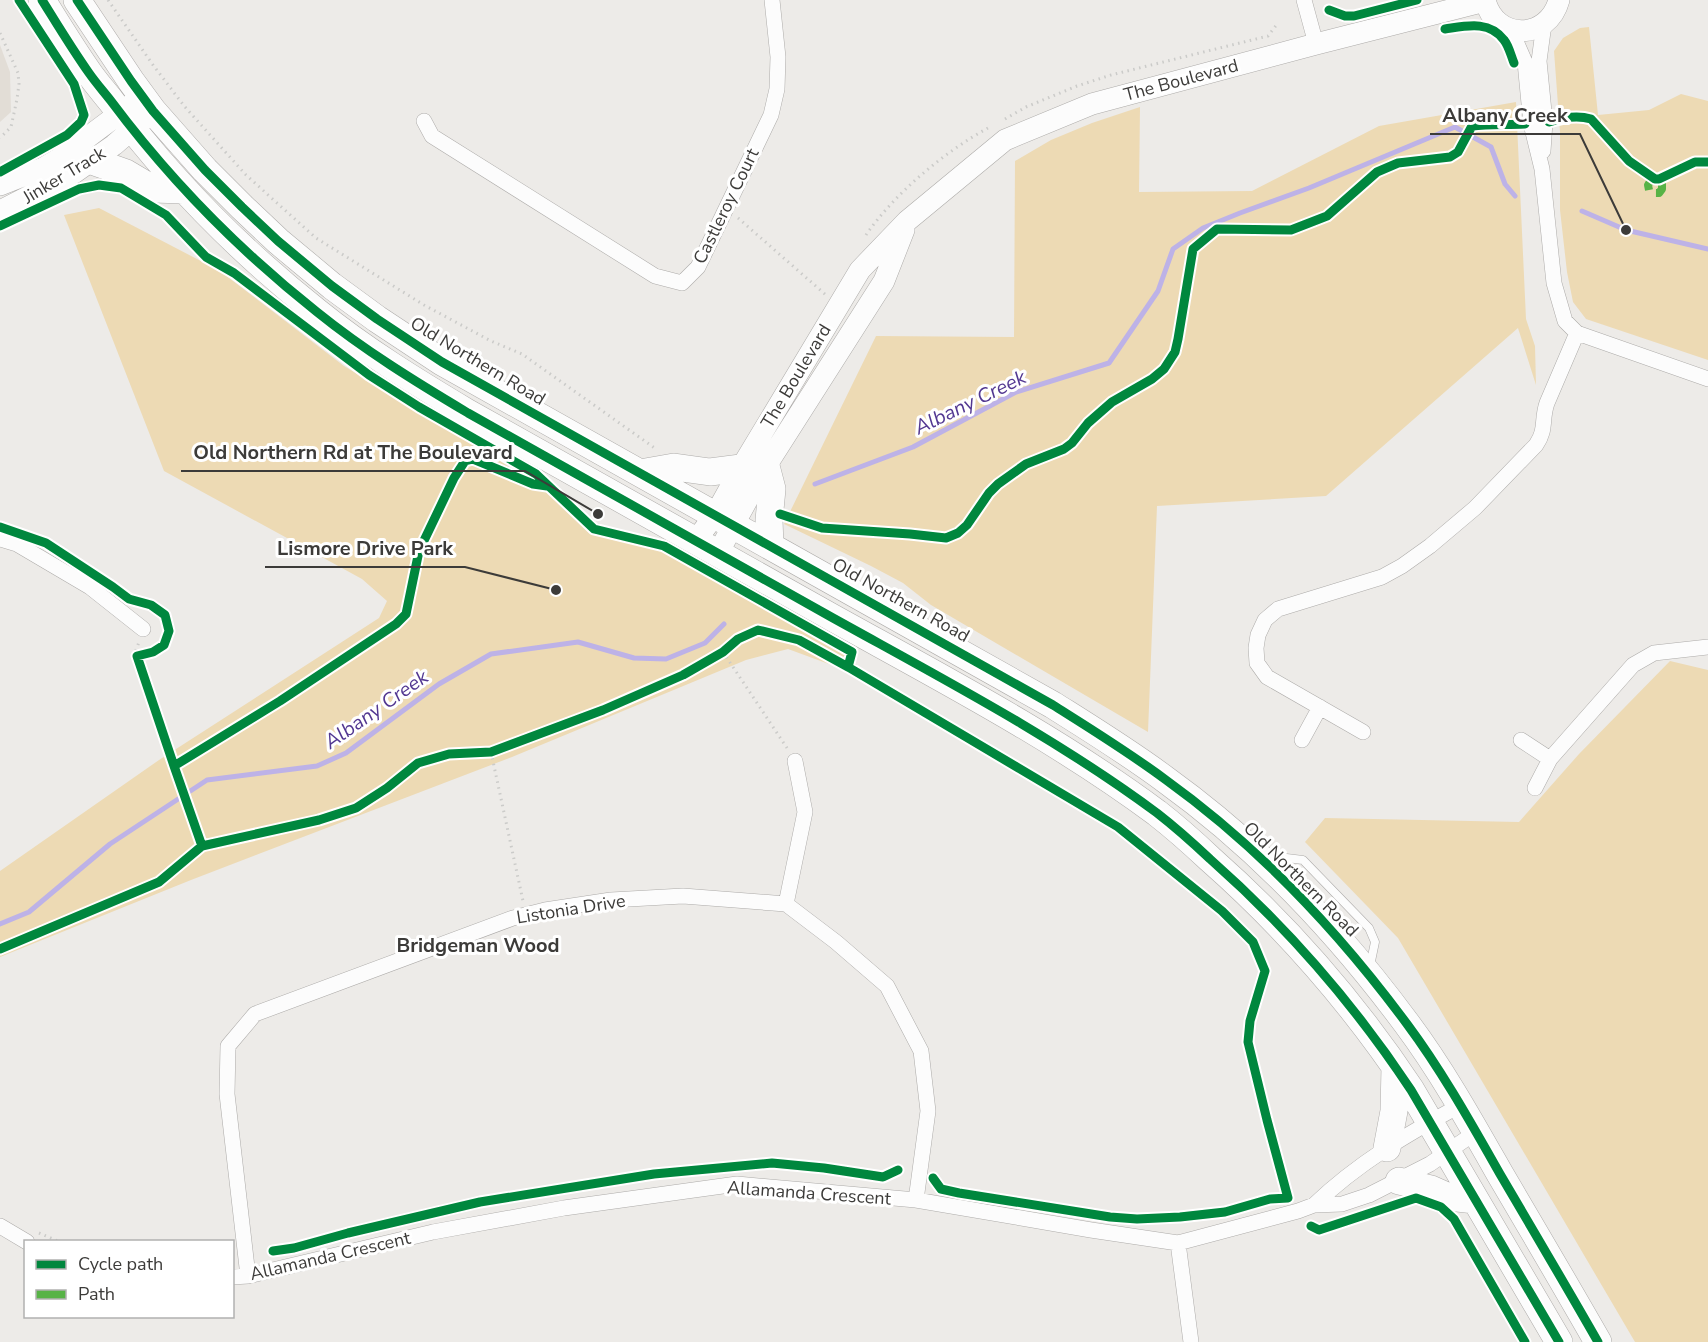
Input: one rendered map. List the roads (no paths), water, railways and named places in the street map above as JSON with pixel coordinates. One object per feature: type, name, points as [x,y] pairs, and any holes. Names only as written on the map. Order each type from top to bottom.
[{"type":"highway","points":[[42,0],[90,74],[184,190],[237,243],[318,313],[360,344],[468,414],[1027,728],[1102,774],[1160,815],[1238,883],[1318,965],[1395,1067],[1558,1342]]},
{"type":"highway","name":"Old Northern Road","points":[[77,0],[148,104],[205,170],[278,241],[332,286],[377,319],[441,362],[1053,705],[1166,780],[1206,810],[1256,854],[1301,897],[1338,938],[1407,1024],[1461,1106],[1599,1342]]},
{"type":"highway","points":[[92,161],[126,173],[153,189],[184,190]]},
{"type":"highway","points":[[640,472],[674,467],[710,472],[753,467],[772,489],[769,520],[770,546]]},
{"type":"highway","points":[[1387,1148],[1394,1112],[1395,1067]]},
{"type":"highway","points":[[1400,1181],[1431,1189],[1449,1197],[1475,1200]]},
{"type":"street","name":"Castleroy Court","points":[[424,121],[432,136],[655,276],[682,284],[698,267],[771,116],[777,89],[778,57],[772,0]]},
{"type":"street","points":[[1304,0],[1316,44]]},
{"type":"street","name":"The Boulevard","points":[[707,547],[753,467],[838,306],[860,270],[907,221],[1005,140],[1092,104],[1485,0],[1488,11],[1495,20],[1511,30]]},
{"type":"street","points":[[1559,0],[1553,13],[1544,24],[1532,30],[1511,30],[1525,62],[1531,124],[1542,169],[1554,283],[1565,321],[1577,333],[1708,379]]},
{"type":"street","points":[[1542,169],[1545,122],[1539,61],[1544,24]]},
{"type":"street","name":"Jinker Track","points":[[0,185],[43,168],[126,121],[148,104]]},
{"type":"street","name":"Jinker Track","points":[[0,212],[92,161],[126,121]]},
{"type":"street","name":"The Boulevard","points":[[753,467],[884,281],[907,221]]},
{"type":"street","points":[[1363,732],[1267,677],[1257,663],[1256,648],[1258,635],[1265,620],[1278,609],[1382,577],[1402,567],[1475,508],[1542,436],[1544,411],[1577,333]]},
{"type":"street","points":[[0,539],[17,544],[90,587],[143,629]]},
{"type":"street","points":[[1535,789],[1550,759],[1633,664],[1654,653],[1708,647]]},
{"type":"street","points":[[1302,740],[1320,707]]},
{"type":"street","points":[[1521,740],[1550,759]]},
{"type":"street","points":[[795,761],[805,813],[786,904],[836,942],[887,986],[921,1051],[928,1111],[916,1200]]},
{"type":"street","name":"Listonia Drive","points":[[240,1276],[227,1094],[228,1046],[255,1014],[526,915],[610,900],[683,896],[786,904]]},
{"type":"street","name":"Allamanda Crescent","points":[[1314,1205],[1339,1182],[1387,1148],[1429,1122],[1461,1106]]},
{"type":"street","name":"Allamanda Crescent","points":[[240,1276],[433,1232],[564,1208],[738,1184],[916,1200],[1178,1243],[1314,1205],[1342,1204],[1370,1195],[1430,1164],[1476,1132]]},
{"type":"street","points":[[0,1226],[24,1240]]},
{"type":"street","points":[[1178,1243],[1191,1342]]},
{"type":"waterway","name":"Albany Creek","points":[[815,484],[913,447],[1016,392],[1109,363],[1158,291],[1173,249],[1203,228],[1309,188],[1455,127],[1491,147],[1505,184],[1515,196]]},
{"type":"waterway","name":"Albany Creek","points":[[1582,211],[1626,230],[1708,249]]},
{"type":"waterway","name":"Albany Creek","points":[[0,924],[29,912],[110,844],[207,780],[317,766],[346,753],[439,684],[491,654],[578,642],[634,658],[666,659],[705,643],[724,624]]},
{"type":"place","name":"Albany Creek","points":[[1626,230]]},
{"type":"place","name":"Old Northern Rd at The Boulevard","points":[[598,514]]},
{"type":"place","name":"Lismore Drive Park","points":[[556,590]]},
{"type":"district","name":"Bridgeman Wood","points":[[478,945]]}]
